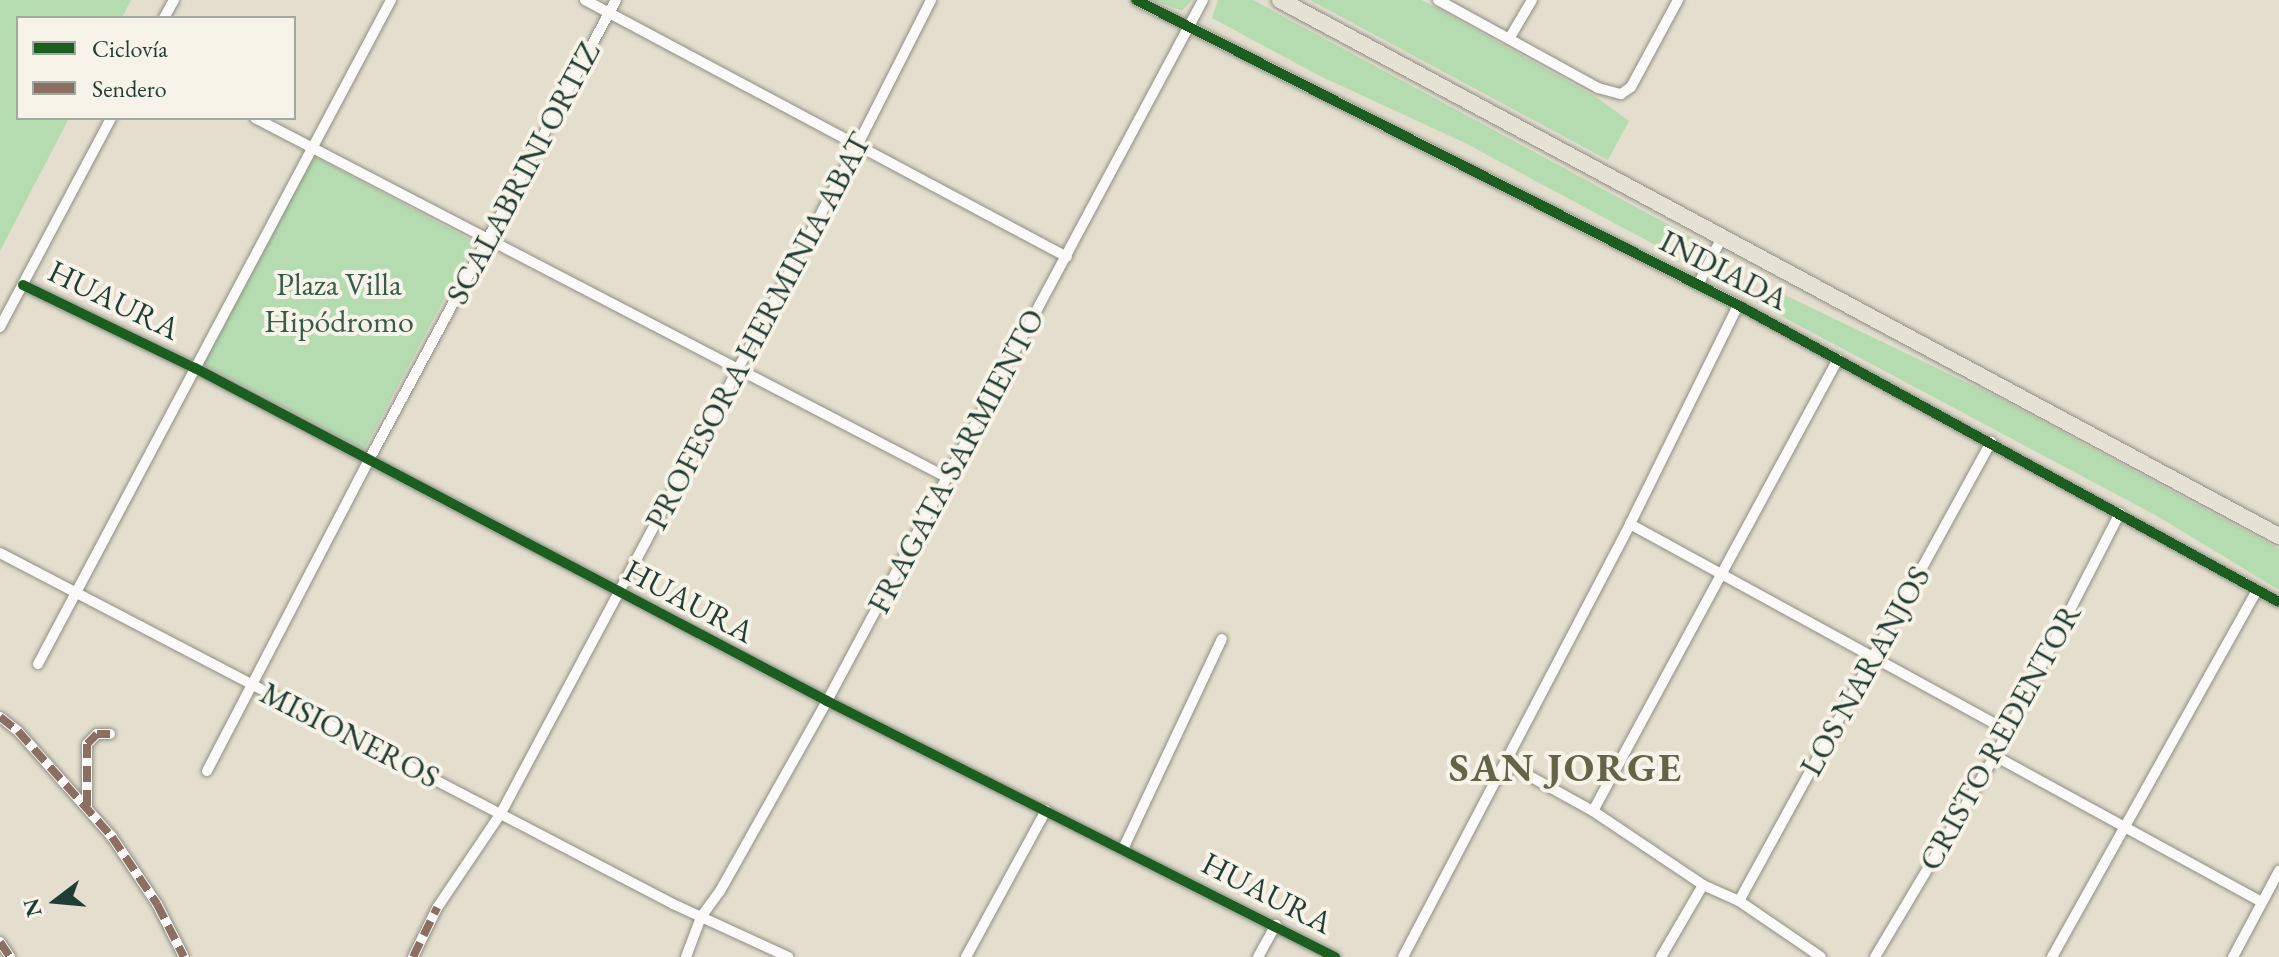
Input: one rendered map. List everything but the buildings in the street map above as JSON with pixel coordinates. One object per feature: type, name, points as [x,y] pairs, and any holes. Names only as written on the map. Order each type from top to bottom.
[{"type":"main road","points":[[1280,0],[2279,536]]},
{"type":"street","points":[[38,664],[310,147],[391,0]]},
{"type":"street","points":[[585,0],[1067,257]]},
{"type":"street","name":"SCALABRINI ORTIZ","points":[[207,771],[370,458],[616,0]]},
{"type":"street","name":"PROFESORA HERMINIA ABAT","points":[[413,957],[437,908],[501,813],[858,144],[931,0]]},
{"type":"street","name":"INDIADA","points":[[1136,0],[1738,305],[2279,602]]},
{"type":"street","name":"FRAGATA SARMIENTO","points":[[686,957],[701,917],[720,891],[827,701],[1203,0]]},
{"type":"street","points":[[1438,0],[1598,88],[1621,94],[1631,87],[1678,0]]},
{"type":"street","points":[[1509,39],[1532,0]]},
{"type":"street","points":[[0,327],[110,120]]},
{"type":"street","points":[[259,120],[946,477]]},
{"type":"street","points":[[1698,285],[1722,237]]},
{"type":"street","name":"HUAURA","points":[[23,285],[195,368],[827,701],[1335,957]]},
{"type":"street","points":[[1403,957],[1630,524],[1738,305]]},
{"type":"street","points":[[1593,811],[1838,359]]},
{"type":"street","name":"LOS NARANJOS","points":[[1739,901],[1991,442]]},
{"type":"street","name":"CRISTO REDENTOR","points":[[1875,957],[1995,756],[2120,513]]},
{"type":"street","points":[[1630,524],[2008,731]]},
{"type":"street","name":"MISIONEROS","points":[[0,553],[701,917],[788,957]]},
{"type":"street","points":[[2052,957],[2257,590]]},
{"type":"street","points":[[1123,849],[1222,639]]},
{"type":"street","points":[[0,717],[18,731],[87,806],[157,904],[184,957]]},
{"type":"street","points":[[87,806],[87,744],[97,734],[110,734]]},
{"type":"street","points":[[1995,756],[2262,902]]},
{"type":"street","points":[[1506,763],[1593,811],[1703,885],[1739,901],[1821,957]]},
{"type":"street","points":[[966,957],[1046,810]]},
{"type":"street","points":[[2233,957],[2277,878]]},
{"type":"street","points":[[1661,957],[1703,885]]},
{"type":"street","points":[[1258,957],[1276,925]]},
{"type":"street","points":[[0,942],[10,957]]},
{"type":"green space","points":[[0,0],[131,0],[123,16],[16,16],[16,120],[68,120],[0,251]]},
{"type":"green space","points":[[1152,0],[1192,0],[1182,11]]},
{"type":"green space","points":[[1218,0],[1253,0],[1695,239],[1700,244],[1701,256],[1687,262],[1465,143],[1320,76],[1212,18]]},
{"type":"green space","points":[[1310,0],[1422,0],[1596,97],[1629,121],[1608,160]]},
{"type":"green space","name":"Plaza Villa Hipódromo","points":[[313,156],[475,242],[364,449],[203,363]]},
{"type":"green space","points":[[1766,286],[1995,396],[2279,549],[2279,590],[2157,516],[1757,303],[1757,291]]},
{"type":"marked path","points":[[0,717],[18,731],[112,837],[157,904],[184,957]]},
{"type":"marked path","points":[[87,806],[87,744],[97,734],[110,734]]},
{"type":"marked path","points":[[413,957],[437,908]]},
{"type":"marked path","points":[[0,942],[10,957]]},
{"type":"cycle path","points":[[1136,0],[1738,305],[2279,602]]},
{"type":"cycle path","points":[[23,285],[195,368],[827,701],[1335,957]]},
{"type":"district","name":"SAN JORGE","points":[[1566,767]]}]
